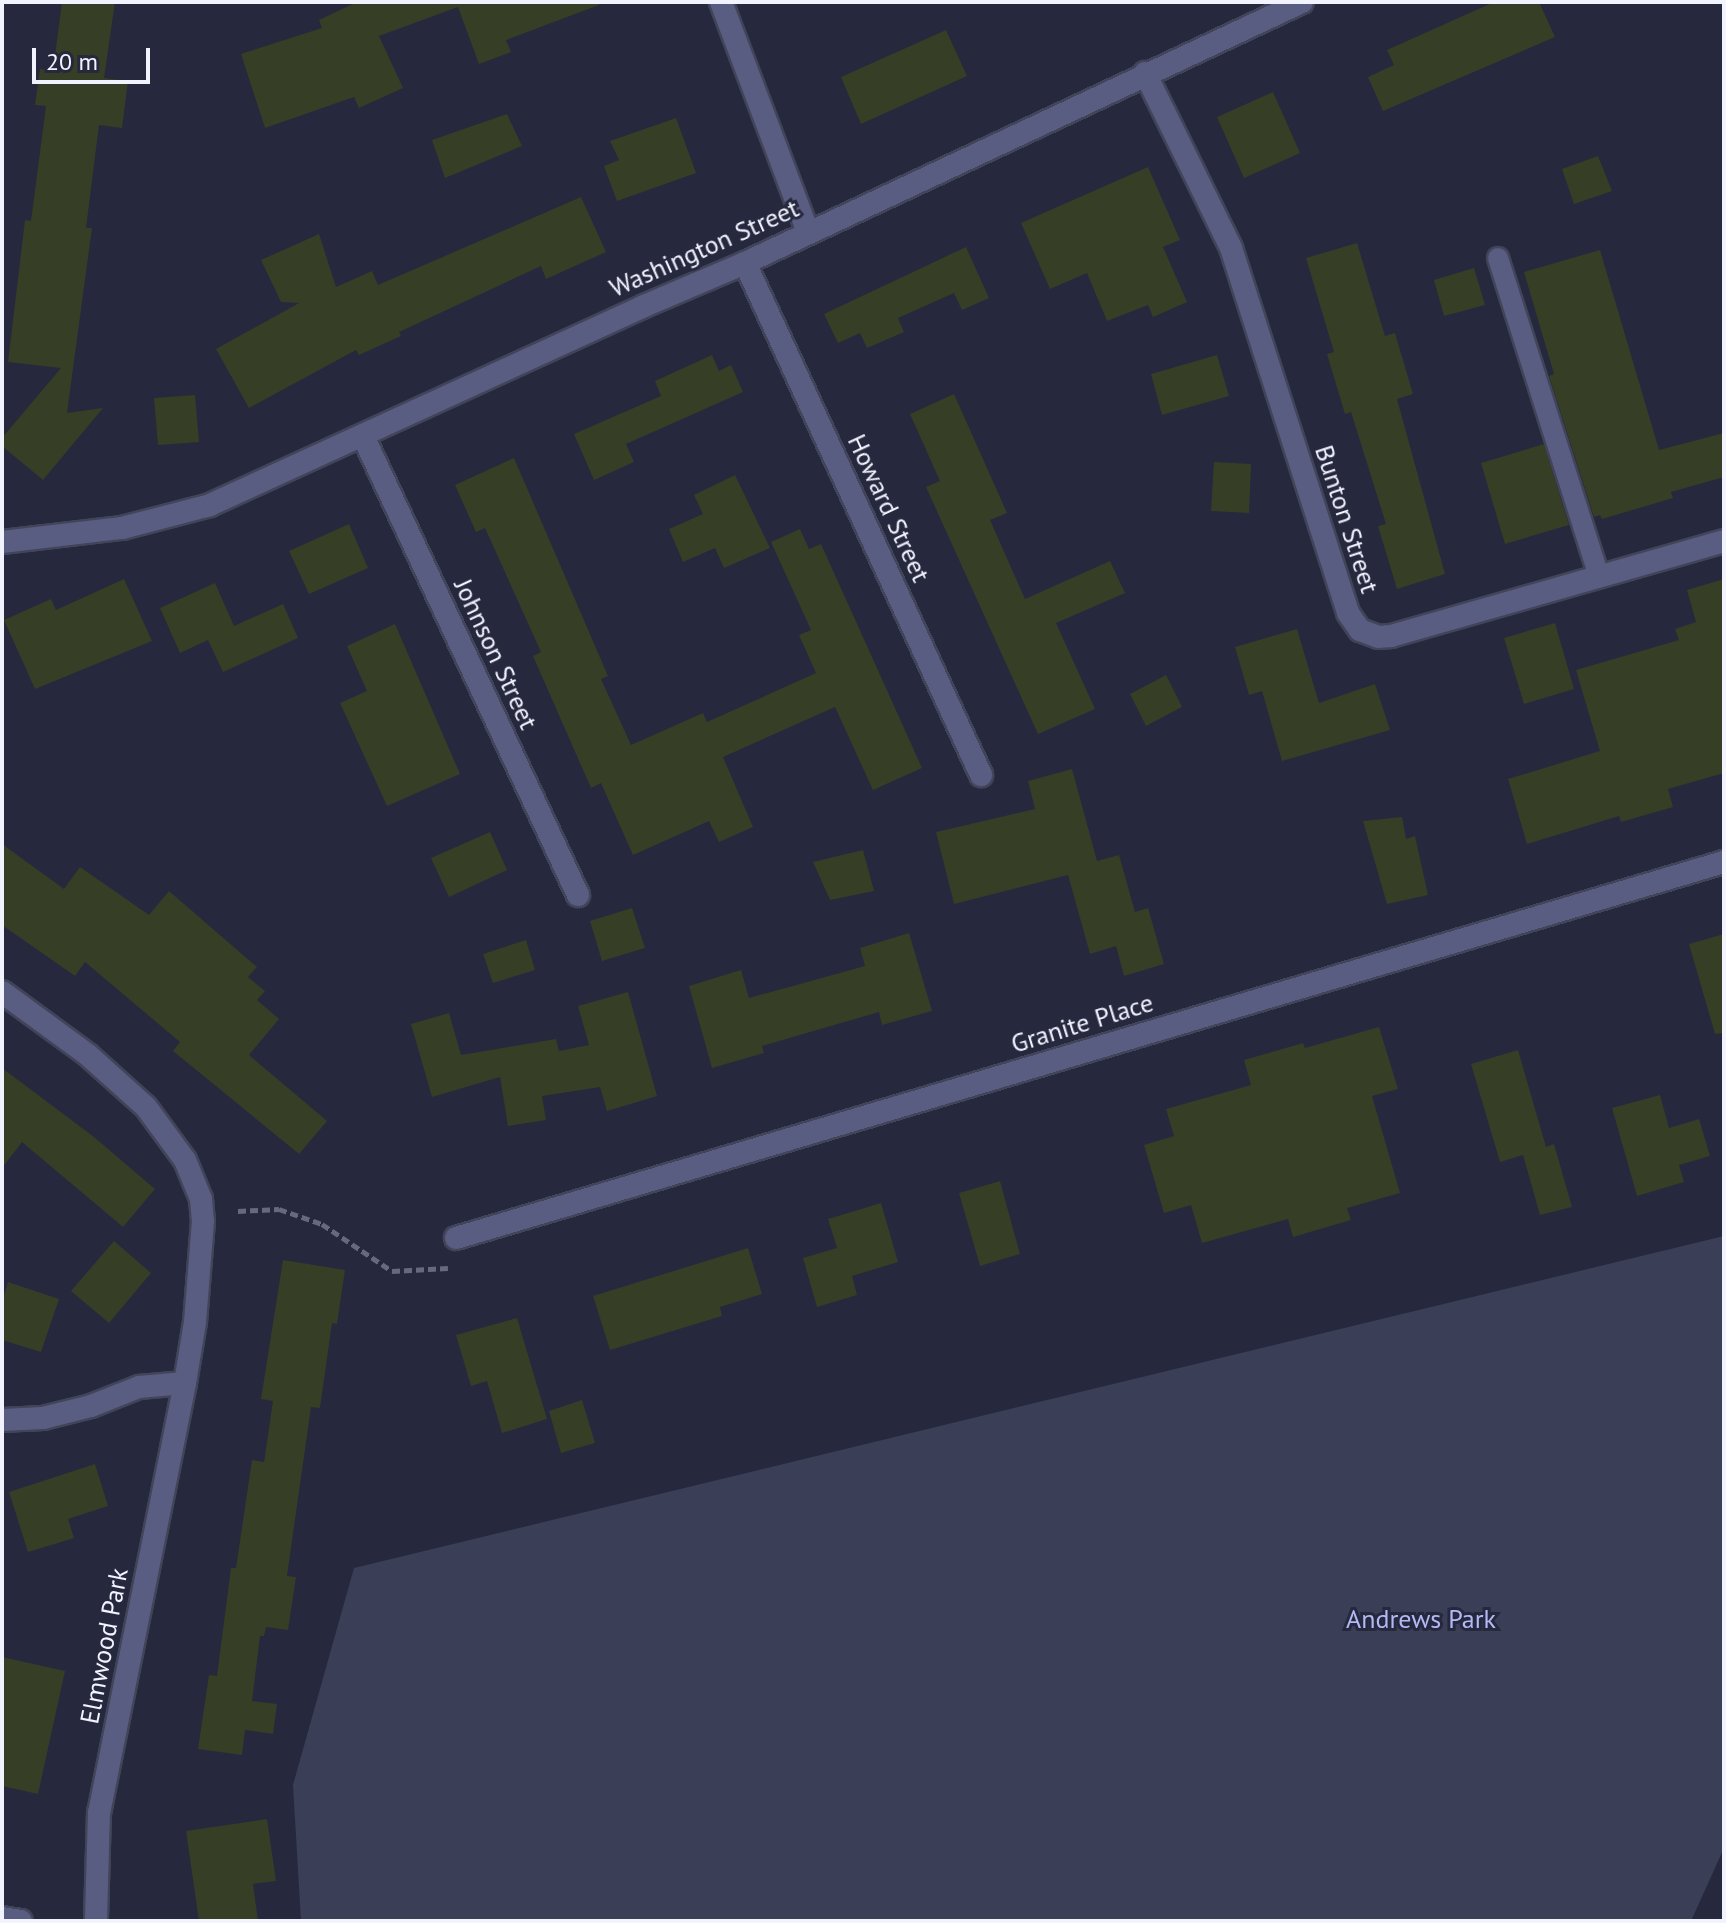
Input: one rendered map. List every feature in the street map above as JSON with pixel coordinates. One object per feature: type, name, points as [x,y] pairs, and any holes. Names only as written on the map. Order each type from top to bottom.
[{"type":"street","points":[[721,2],[808,232]]},
{"type":"street","name":"Washington Street","points":[[2,542],[122,528],[200,509],[745,263],[1302,2]]},
{"type":"street","name":"Bunton Street","points":[[1145,73],[1231,248],[1309,497],[1355,625],[1373,636],[1391,636],[1724,541]]},
{"type":"street","name":"Howard Street","points":[[745,263],[981,775]]},
{"type":"street","name":"Johnson Street","points":[[363,436],[578,895]]},
{"type":"street","name":"Granite Place","points":[[456,1238],[1724,862]]},
{"type":"street","name":"Elmwood Park","points":[[2,992],[38,1015],[128,1089],[175,1143],[195,1180],[203,1221],[202,1260],[185,1383],[99,1812],[96,1921]]},
{"type":"street","points":[[2,1420],[43,1418],[139,1387],[185,1383]]},
{"type":"street","points":[[2,1918],[21,1921]]},
{"type":"lane","points":[[1498,258],[1599,576]]},
{"type":"path","points":[[238,1211],[279,1209],[322,1224],[392,1271],[437,1270],[454,1266]]},
{"type":"green space","name":"Andrews Park","points":[[1724,1236],[1724,1848],[1691,1921],[301,1921],[293,1785],[354,1568]]},
{"type":"building","points":[[62,2],[115,2],[104,78],[128,81],[122,128],[99,125],[86,228],[92,228],[67,413],[103,408],[43,480],[2,446],[2,438],[61,368],[8,362],[25,220],[31,221],[46,106],[35,105],[40,69],[53,71]]},
{"type":"building","points":[[357,2],[599,2],[599,5],[506,40],[511,52],[479,64],[458,7],[379,36],[403,88],[359,108],[354,97],[265,128],[241,54],[322,28],[319,20]]},
{"type":"building","points":[[1494,2],[1539,2],[1555,37],[1383,111],[1368,77],[1394,65],[1387,50]]},
{"type":"building","points":[[946,30],[967,76],[861,124],[841,77]]},
{"type":"building","points":[[1273,92],[1300,153],[1244,178],[1217,117]]},
{"type":"building","points":[[507,114],[522,146],[445,178],[432,140]]},
{"type":"building","points":[[676,118],[696,173],[617,201],[604,166],[619,160],[610,141]]},
{"type":"building","points":[[1598,156],[1612,191],[1574,204],[1562,169]]},
{"type":"building","points":[[1148,167],[1180,240],[1163,247],[1187,302],[1153,317],[1148,305],[1107,321],[1087,273],[1050,289],[1021,223]]},
{"type":"building","points":[[581,197],[606,252],[546,279],[541,266],[399,332],[401,336],[359,355],[356,350],[249,408],[216,349],[299,303],[281,302],[261,260],[319,234],[336,287],[372,271],[378,285]]},
{"type":"building","points":[[1357,243],[1385,336],[1395,333],[1413,394],[1397,399],[1445,574],[1397,589],[1378,526],[1386,524],[1351,412],[1345,414],[1327,354],[1334,352],[1306,258]]},
{"type":"building","points":[[966,247],[989,298],[962,310],[954,293],[898,318],[904,332],[867,348],[860,333],[838,343],[824,314]]},
{"type":"building","points":[[1600,250],[1659,450],[1724,433],[1724,477],[1671,492],[1673,498],[1602,519],[1600,515],[1594,517],[1549,376],[1554,374],[1524,272]]},
{"type":"building","points":[[1474,268],[1485,305],[1444,316],[1434,280]]},
{"type":"building","points":[[712,355],[719,371],[731,365],[743,392],[626,444],[634,462],[594,480],[574,434],[661,396],[655,381]]},
{"type":"building","points":[[1217,355],[1229,396],[1162,415],[1151,374]]},
{"type":"building","points":[[954,394],[1007,513],[990,520],[1025,599],[1110,561],[1125,593],[1056,623],[1095,709],[1038,734],[926,487],[940,481],[910,414]]},
{"type":"building","points":[[195,395],[199,442],[158,445],[154,398]]},
{"type":"building","points":[[1544,444],[1569,525],[1505,544],[1481,463]]},
{"type":"building","points":[[514,458],[608,676],[601,679],[631,745],[703,713],[707,722],[816,673],[799,635],[811,630],[771,542],[800,529],[809,549],[821,544],[922,768],[873,790],[835,707],[723,757],[753,827],[719,842],[709,821],[633,855],[601,783],[591,788],[533,656],[541,652],[485,528],[476,532],[455,485]]},
{"type":"building","points":[[1214,462],[1251,464],[1249,513],[1211,511]]},
{"type":"building","points":[[735,475],[770,548],[724,568],[715,548],[683,562],[669,529],[703,514],[694,495]]},
{"type":"building","points":[[349,524],[368,568],[309,594],[289,551]]},
{"type":"building","points":[[124,579],[152,641],[35,689],[4,620],[51,599],[56,610]]},
{"type":"building","points":[[1724,579],[1724,773],[1668,789],[1673,807],[1621,822],[1619,816],[1527,844],[1508,779],[1600,751],[1576,670],[1679,640],[1675,629],[1696,622],[1687,590]]},
{"type":"building","points":[[215,583],[234,626],[283,604],[298,638],[223,672],[208,640],[180,653],[160,608]]},
{"type":"building","points":[[1555,623],[1574,689],[1524,704],[1504,638]]},
{"type":"building","points":[[395,624],[460,774],[387,806],[340,703],[367,691],[347,646]]},
{"type":"building","points":[[1297,629],[1319,703],[1375,684],[1390,730],[1282,761],[1262,691],[1249,695],[1235,647]]},
{"type":"building","points":[[1166,675],[1182,707],[1146,726],[1130,694]]},
{"type":"building","points":[[1072,769],[1097,861],[1119,855],[1135,912],[1148,908],[1164,964],[1124,976],[1116,946],[1090,954],[1068,875],[954,904],[936,832],[1035,809],[1028,781]]},
{"type":"building","points":[[1402,817],[1406,839],[1415,836],[1428,895],[1387,904],[1363,821]]},
{"type":"building","points":[[490,832],[507,870],[449,897],[431,858]]},
{"type":"building","points":[[2,844],[64,889],[80,867],[149,915],[169,891],[257,967],[248,977],[265,991],[257,1000],[279,1019],[249,1055],[327,1121],[299,1154],[173,1051],[180,1042],[85,962],[75,976],[2,925]]},
{"type":"building","points":[[863,850],[874,891],[830,900],[813,862]]},
{"type":"building","points":[[632,908],[645,948],[602,961],[590,921]]},
{"type":"building","points":[[909,933],[932,1011],[882,1025],[879,1012],[762,1046],[764,1053],[712,1068],[689,986],[741,970],[749,998],[865,966],[860,948]]},
{"type":"building","points":[[1724,934],[1724,1033],[1715,1034],[1689,944]]},
{"type":"building","points":[[526,940],[535,970],[493,983],[483,954]]},
{"type":"building","points":[[628,992],[657,1096],[607,1111],[600,1087],[542,1096],[546,1120],[508,1126],[500,1077],[432,1097],[411,1024],[449,1013],[461,1055],[556,1039],[559,1051],[589,1045],[578,1006]]},
{"type":"building","points":[[1379,1027],[1398,1089],[1372,1096],[1400,1193],[1347,1208],[1351,1220],[1293,1237],[1288,1219],[1202,1243],[1191,1205],[1164,1213],[1144,1145],[1174,1136],[1166,1109],[1251,1085],[1244,1060],[1303,1043],[1305,1048]]},
{"type":"building","points":[[1518,1050],[1546,1147],[1554,1144],[1572,1207],[1540,1215],[1523,1155],[1500,1162],[1471,1064]]},
{"type":"building","points":[[2,1068],[94,1137],[155,1189],[123,1227],[22,1142],[2,1168]]},
{"type":"building","points":[[1660,1095],[1669,1128],[1699,1119],[1710,1156],[1679,1165],[1684,1182],[1637,1196],[1612,1108]]},
{"type":"building","points":[[1000,1181],[1020,1254],[980,1266],[959,1193]]},
{"type":"building","points":[[881,1203],[898,1262],[852,1276],[857,1295],[817,1307],[803,1258],[837,1248],[828,1219]]},
{"type":"building","points":[[114,1241],[151,1273],[109,1323],[71,1291]]},
{"type":"building","points":[[748,1248],[762,1294],[720,1307],[722,1316],[610,1350],[593,1296]]},
{"type":"building","points":[[283,1260],[345,1270],[337,1324],[332,1323],[320,1408],[311,1407],[287,1576],[296,1577],[288,1630],[266,1627],[264,1636],[260,1636],[252,1701],[277,1704],[273,1734],[245,1730],[242,1755],[198,1749],[209,1675],[217,1676],[231,1568],[236,1568],[252,1460],[264,1462],[273,1401],[261,1399]]},
{"type":"building","points":[[8,1282],[59,1299],[41,1352],[2,1340],[2,1302]]},
{"type":"building","points":[[517,1318],[547,1419],[502,1433],[487,1381],[471,1386],[456,1335]]},
{"type":"building","points":[[582,1400],[595,1443],[561,1453],[549,1411]]},
{"type":"building","points":[[95,1464],[108,1506],[68,1519],[74,1538],[28,1552],[9,1492]]},
{"type":"building","points":[[2,1657],[65,1671],[38,1794],[2,1786]]},
{"type":"building","points":[[267,1819],[276,1881],[253,1884],[258,1921],[199,1921],[186,1831]]}]
